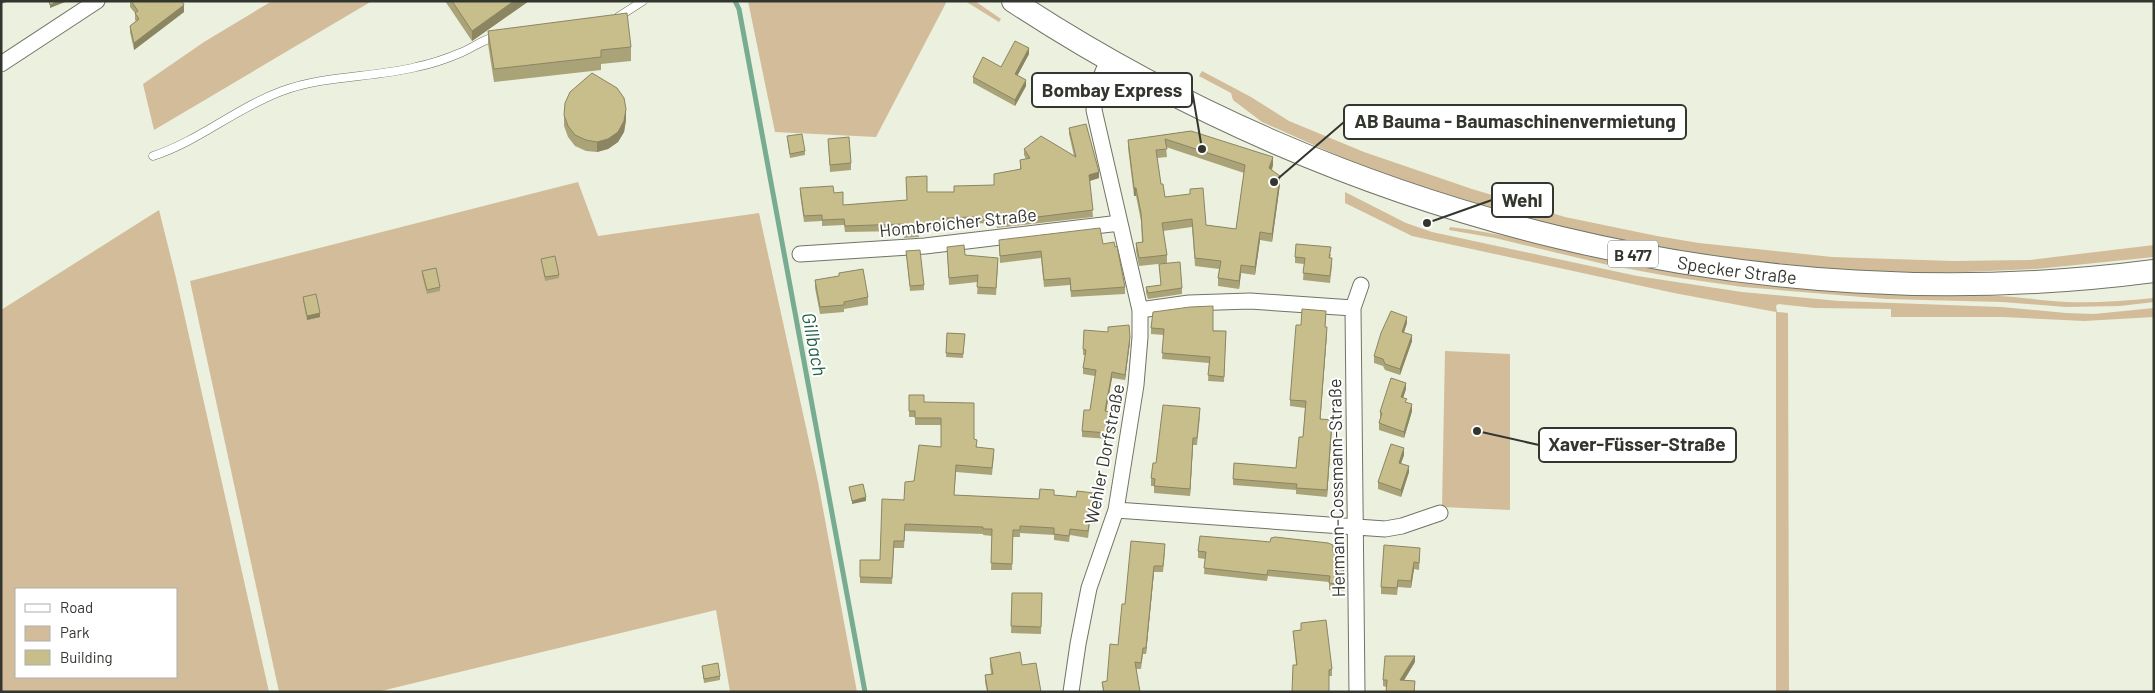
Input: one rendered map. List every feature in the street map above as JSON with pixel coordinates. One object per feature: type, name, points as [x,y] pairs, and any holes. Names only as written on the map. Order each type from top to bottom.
[{"type":"main road","name":"Specker Straße","points":[[1013,1],[1109,59],[1220,117],[1360,177],[1498,223],[1670,261],[1733,271],[1834,280],[1946,284],[2052,282],[2154,271]]},
{"type":"main road","points":[[2111,277],[2154,281]]},
{"type":"street","points":[[1,64],[97,1]]},
{"type":"street","name":"Wehler Dorfstraße","points":[[1071,692],[1078,644],[1090,588],[1116,510],[1136,385],[1139,350],[1140,310],[1094,110],[1095,94],[1109,59]]},
{"type":"street","name":"Hombroicher Straße","points":[[800,254],[926,246],[1120,223]]},
{"type":"street","name":"Hermann-Cossmann-Straße","points":[[1357,692],[1354,308],[1361,285]]},
{"type":"street","points":[[1140,310],[1189,303],[1250,301],[1354,308]]},
{"type":"street","points":[[1116,510],[1384,529],[1402,526],[1440,513]]},
{"type":"lane","points":[[610,19],[620,17],[643,1]]},
{"type":"lane","points":[[153,156],[196,138],[252,104],[282,91],[314,81],[416,68],[460,53],[488,38],[507,35]]},
{"type":"green space","points":[[272,1],[372,1],[154,130],[143,84],[204,42]]},
{"type":"green space","points":[[748,1],[947,1],[876,137],[775,132]]},
{"type":"green space","points":[[965,1],[975,1],[1001,19],[999,22]]},
{"type":"green space","points":[[1202,71],[1251,97],[1289,121],[1364,152],[1472,189],[1565,217],[1657,236],[1699,243],[1832,257],[1953,261],[2029,260],[2154,245],[2154,257],[2036,269],[1942,273],[1837,270],[1704,255],[1585,234],[1455,199],[1350,161],[1262,122],[1233,100],[1231,93],[1199,76]]},
{"type":"green space","points":[[578,182],[598,236],[759,213],[818,482],[857,692],[730,692],[716,610],[377,692],[279,692],[190,281]]},
{"type":"green space","points":[[1345,192],[1406,223],[1432,232],[1637,276],[1742,292],[1839,301],[2001,307],[2094,314],[2154,308],[2154,317],[2084,321],[2004,317],[1891,317],[1891,309],[1815,308],[1778,304],[1776,306],[1777,312],[1788,313],[1789,692],[1776,692],[1776,312],[1674,293],[1412,236],[1345,203]]},
{"type":"green space","points":[[159,210],[269,692],[1,692],[1,310]]},
{"type":"green space","points":[[1450,227],[1507,236],[1648,267],[1756,283],[1837,290],[1999,296],[2067,302],[2110,302],[2154,298],[2154,302],[2120,306],[2066,307],[2002,302],[1886,299],[1743,287],[1608,265],[1495,238],[1449,230]]},
{"type":"green space","points":[[1445,351],[1510,354],[1510,510],[1442,507]]},
{"type":"building","points":[[49,1],[59,1],[50,5]]},
{"type":"building","points":[[131,1],[182,1],[184,5],[134,43],[130,26],[139,19],[135,13],[138,11]]},
{"type":"building","points":[[452,1],[514,1],[472,31]]},
{"type":"building","points":[[627,13],[631,47],[601,50],[601,57],[494,69],[488,31]]},
{"type":"building","points":[[1015,41],[1029,48],[1015,74],[1026,80],[1015,100],[973,77],[983,57],[1001,67]]},
{"type":"building","points":[[592,73],[617,88],[624,98],[626,109],[624,121],[618,132],[608,139],[597,142],[575,135],[568,126],[564,115],[565,103],[570,92]]},
{"type":"building","points":[[1086,124],[1099,172],[1089,175],[1093,210],[997,222],[997,216],[947,218],[947,222],[918,223],[919,231],[904,232],[904,224],[845,226],[844,219],[822,220],[822,215],[804,216],[800,188],[833,186],[834,193],[843,192],[843,205],[907,200],[906,177],[927,176],[927,192],[954,192],[954,186],[994,185],[994,174],[1021,169],[1020,160],[1030,158],[1024,149],[1041,136],[1076,157],[1069,128]]},
{"type":"building","points":[[1191,131],[1273,157],[1269,168],[1280,176],[1272,234],[1260,232],[1255,267],[1241,265],[1239,281],[1218,278],[1221,261],[1195,258],[1192,219],[1162,223],[1167,255],[1139,258],[1136,243],[1143,242],[1141,213],[1136,188],[1134,188],[1128,140]],"holes":[[[1165,139],[1245,165],[1236,229],[1206,225],[1203,188],[1190,189],[1190,194],[1165,197],[1156,150],[1167,149]]]},
{"type":"building","points":[[802,134],[805,151],[790,154],[787,136]]},
{"type":"building","points":[[849,137],[851,163],[830,165],[828,139]]},
{"type":"building","points":[[1100,228],[1103,244],[1114,242],[1115,247],[1117,246],[1125,287],[1071,291],[1070,278],[1044,280],[1041,251],[1000,256],[999,240]]},
{"type":"building","points":[[1296,244],[1331,247],[1329,258],[1332,258],[1330,276],[1303,273],[1305,258],[1295,257]]},
{"type":"building","points":[[964,245],[965,255],[998,258],[996,288],[977,287],[978,275],[949,278],[947,247]]},
{"type":"building","points":[[920,250],[924,285],[910,286],[906,251]]},
{"type":"building","points":[[555,256],[559,275],[545,277],[541,259]]},
{"type":"building","points":[[1180,262],[1182,288],[1148,293],[1146,287],[1161,285],[1159,264]]},
{"type":"building","points":[[436,268],[440,287],[427,290],[422,271]]},
{"type":"building","points":[[863,269],[868,297],[844,302],[844,305],[820,307],[815,280]]},
{"type":"building","points":[[316,294],[320,313],[307,316],[303,297]]},
{"type":"building","points":[[1213,306],[1213,331],[1226,331],[1224,377],[1208,375],[1210,357],[1162,353],[1164,329],[1151,328],[1153,312]]},
{"type":"building","points":[[1302,309],[1326,311],[1325,327],[1327,327],[1320,419],[1332,420],[1327,490],[1296,488],[1297,484],[1233,479],[1234,463],[1296,468],[1299,437],[1303,437],[1306,401],[1290,400],[1296,325],[1301,325]]},
{"type":"building","points":[[1391,311],[1407,317],[1402,332],[1412,335],[1400,369],[1385,364],[1383,359],[1374,356],[1381,333]]},
{"type":"building","points":[[1129,325],[1130,337],[1125,375],[1112,372],[1105,411],[1110,412],[1108,433],[1082,431],[1084,410],[1090,410],[1096,370],[1083,368],[1086,350],[1083,349],[1084,330],[1108,332],[1108,327]]},
{"type":"building","points":[[947,333],[965,334],[963,354],[946,353]]},
{"type":"building","points":[[1391,378],[1406,383],[1401,397],[1407,399],[1405,402],[1412,404],[1404,432],[1379,423],[1382,413],[1380,412]]},
{"type":"building","points":[[909,395],[924,395],[924,402],[974,403],[974,439],[977,440],[976,447],[994,449],[992,468],[956,465],[954,495],[1039,499],[1040,489],[1054,490],[1054,495],[1076,497],[1077,491],[1094,493],[1092,504],[1097,505],[1095,518],[1090,517],[1088,531],[1070,529],[1069,536],[1054,534],[1054,528],[1020,526],[1020,530],[1013,530],[1012,564],[991,563],[992,529],[905,524],[904,541],[894,541],[892,578],[860,577],[860,560],[880,560],[882,499],[904,500],[905,482],[914,481],[919,445],[941,447],[941,418],[915,418],[915,411],[909,411]]},
{"type":"building","points":[[1163,405],[1200,408],[1197,438],[1193,438],[1190,489],[1154,486],[1155,479],[1151,478],[1153,463],[1156,463]]},
{"type":"building","points":[[1391,444],[1404,448],[1399,463],[1409,466],[1401,490],[1378,482]]},
{"type":"building","points":[[863,484],[866,497],[852,501],[849,487]]},
{"type":"building","points":[[1200,536],[1270,542],[1271,538],[1275,537],[1328,543],[1333,545],[1333,551],[1339,561],[1343,561],[1344,585],[1329,583],[1330,576],[1268,570],[1267,575],[1204,568],[1206,552],[1198,551]]},
{"type":"building","points":[[1131,541],[1165,544],[1163,566],[1154,566],[1146,648],[1143,648],[1141,663],[1135,662],[1140,692],[1104,692],[1102,682],[1107,681],[1110,644],[1118,645],[1122,604],[1125,604]]},
{"type":"building","points":[[1384,545],[1420,548],[1419,563],[1414,562],[1411,581],[1398,580],[1397,588],[1381,587]]},
{"type":"building","points":[[1012,593],[1042,593],[1041,627],[1011,626]]},
{"type":"building","points":[[1326,620],[1332,669],[1329,670],[1329,692],[1292,692],[1293,665],[1297,665],[1293,631],[1301,630],[1301,623]]},
{"type":"building","points":[[1020,652],[1022,665],[1036,663],[1041,692],[988,692],[985,675],[993,674],[990,658]]},
{"type":"building","points":[[1385,656],[1415,656],[1400,680],[1415,681],[1414,692],[1386,692],[1387,680],[1383,680]]},
{"type":"building","points":[[718,663],[720,676],[704,679],[702,666]]},
{"type":"waterway","name":"Gillbach","points":[[735,1],[739,9],[865,692]]},
{"type":"place","name":"Bombay Express","points":[[1202,149]]},
{"type":"place","name":"AB Bauma - Baumaschinenvermietung","points":[[1274,182]]},
{"type":"place","name":"Wehl","points":[[1427,223]]},
{"type":"place","name":"Xaver-Füsser-Straße","points":[[1477,431]]}]
